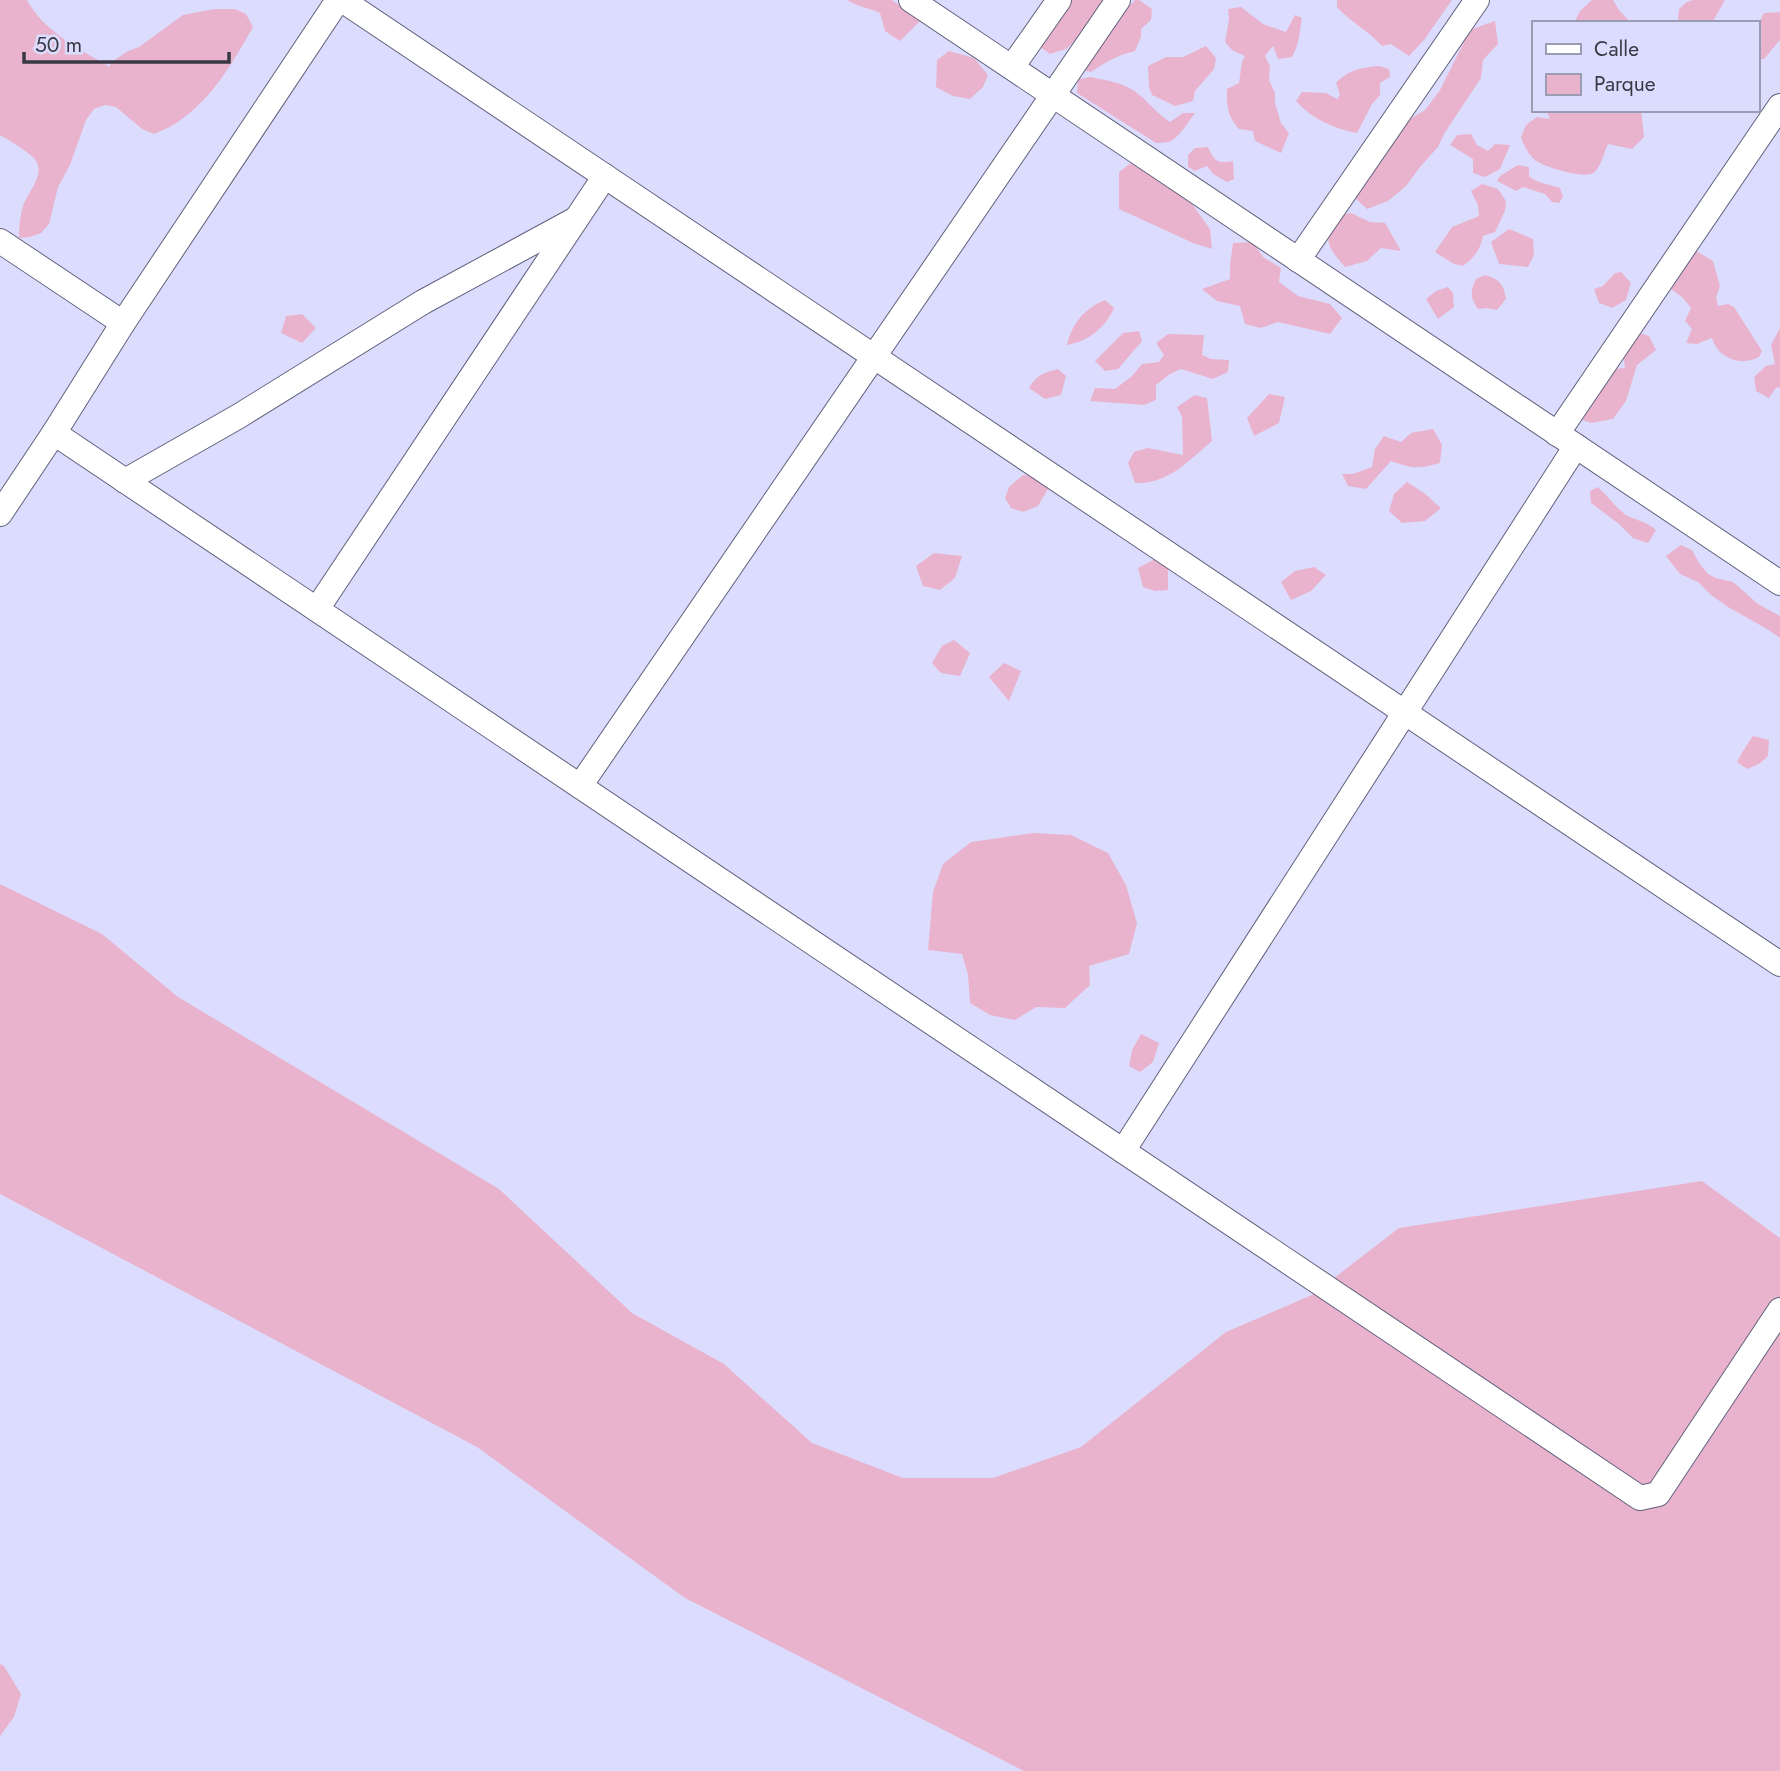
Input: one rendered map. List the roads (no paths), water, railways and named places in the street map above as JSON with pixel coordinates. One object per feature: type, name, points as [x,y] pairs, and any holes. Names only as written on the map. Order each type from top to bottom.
[{"type":"street","points":[[0,514],[123,323],[340,0],[1780,964]]},
{"type":"street","points":[[911,0],[1780,583]]},
{"type":"street","points":[[1012,68],[1059,0]]},
{"type":"street","points":[[580,786],[1118,0]]},
{"type":"street","points":[[1298,260],[1477,0]]},
{"type":"street","points":[[1123,1151],[1405,713],[1566,440],[1780,106]]},
{"type":"street","points":[[317,609],[605,176]]},
{"type":"street","points":[[125,481],[239,416],[423,302],[576,219]]},
{"type":"street","points":[[0,241],[123,323]]},
{"type":"street","points":[[54,433],[1640,1498],[1658,1494],[1780,1310]]}]
